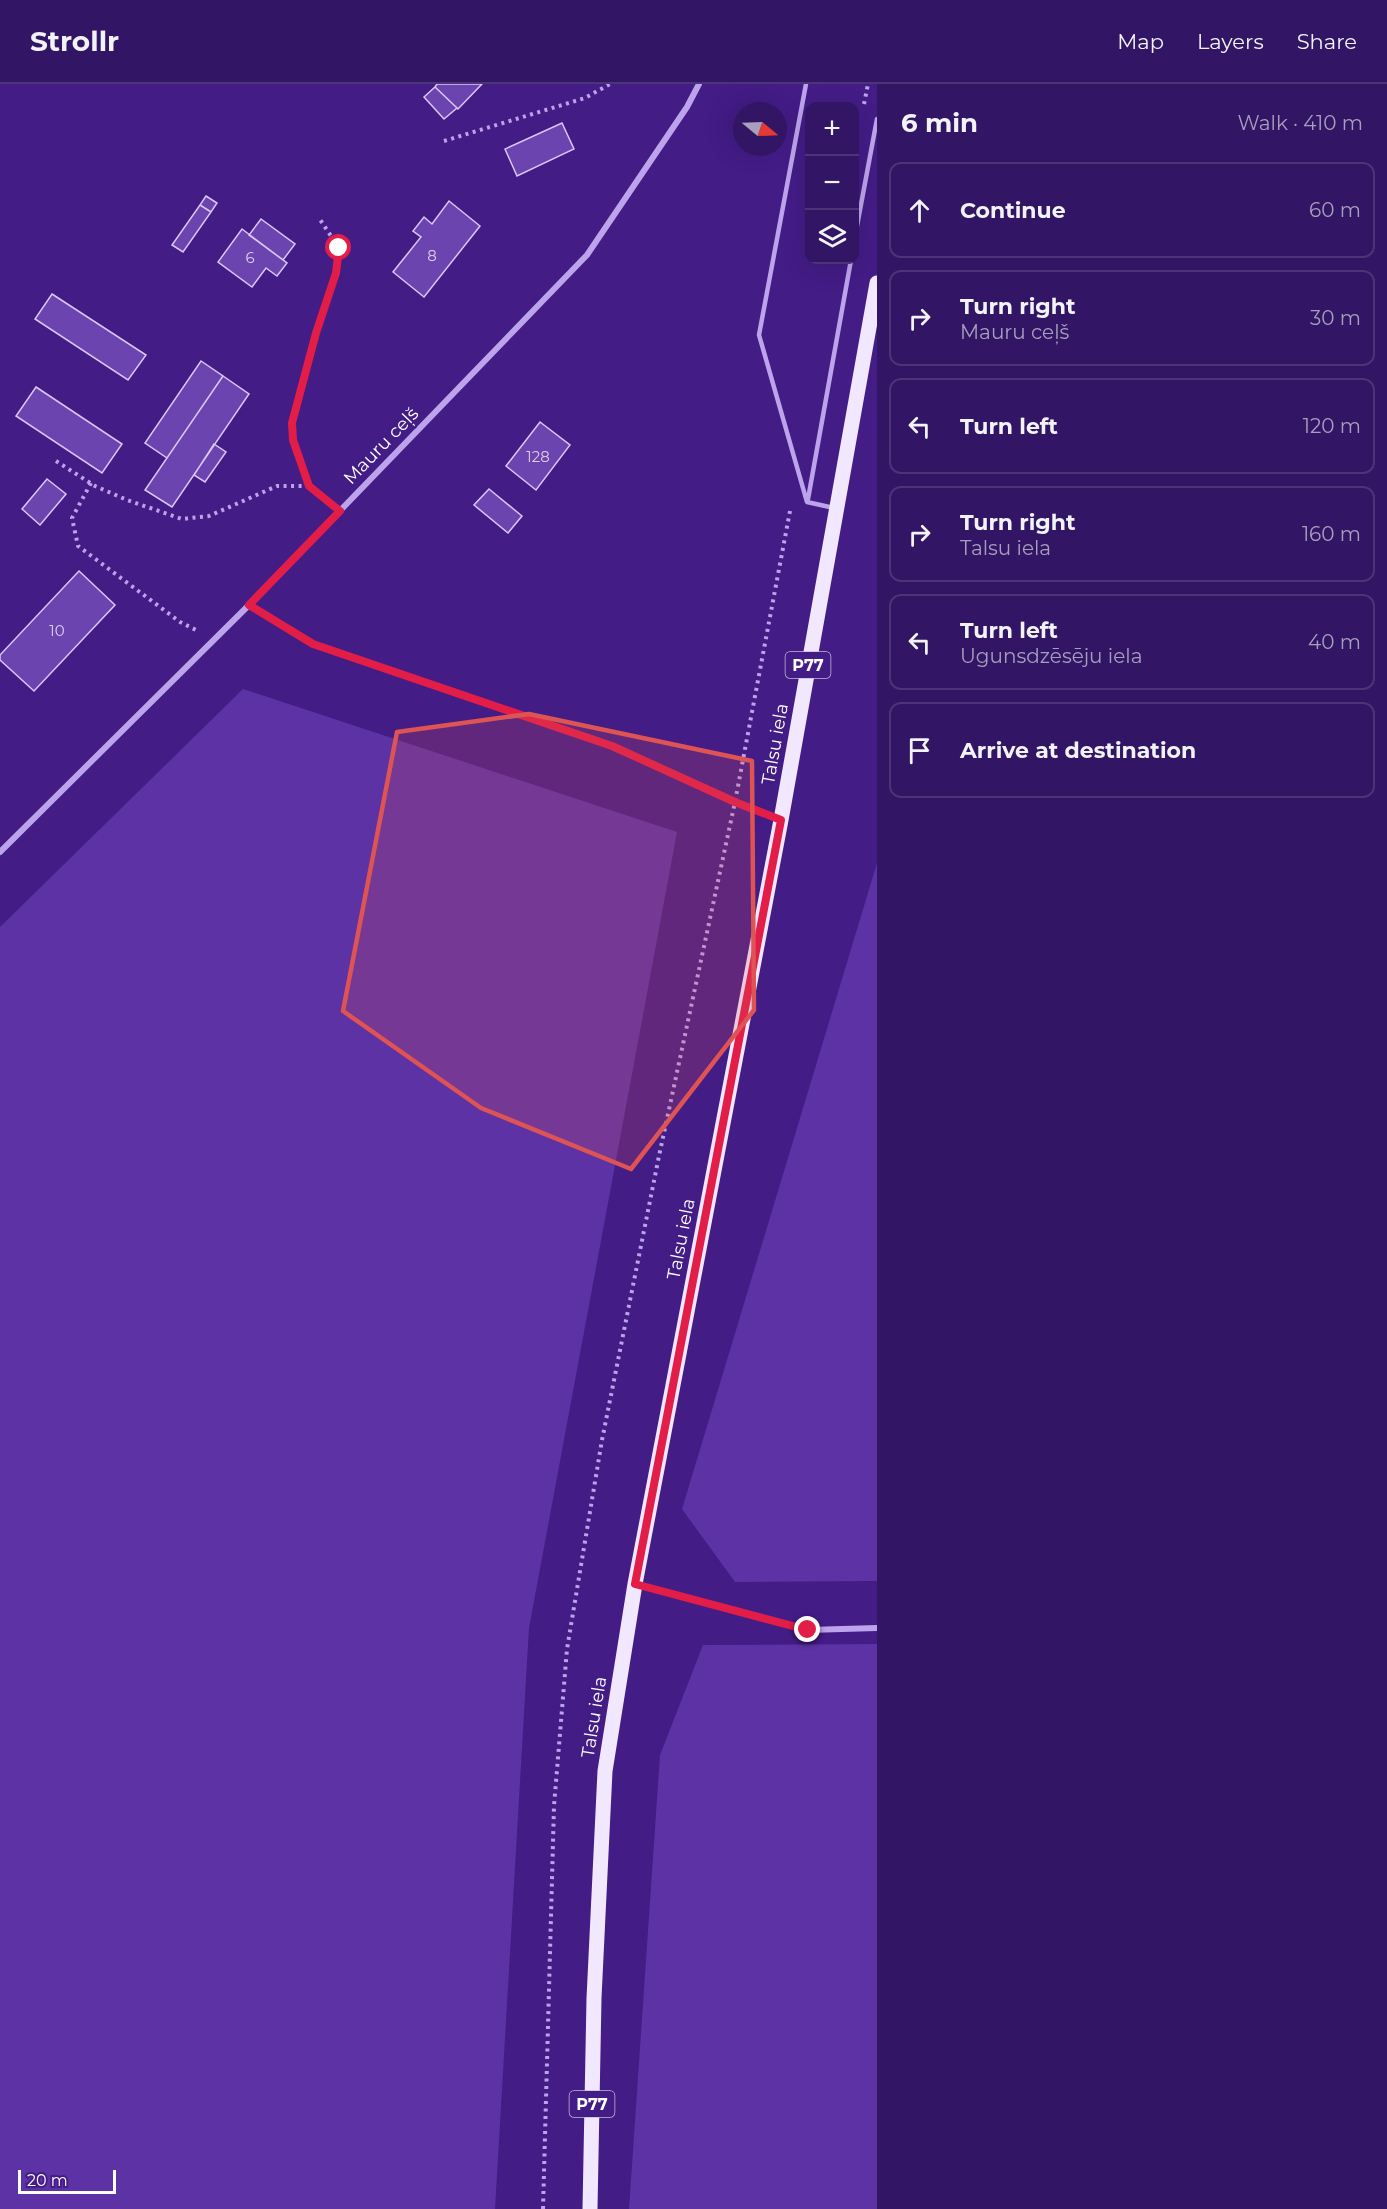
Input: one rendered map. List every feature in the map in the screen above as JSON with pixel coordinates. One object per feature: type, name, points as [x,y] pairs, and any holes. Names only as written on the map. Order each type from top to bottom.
[{"type":"main road","name":"Talsu iela","points":[[590,2209],[594,1998],[605,1771],[635,1584],[781,820],[877,283]]},
{"type":"street","name":"Mauru ceļš","points":[[0,852],[249,605],[587,255],[687,107],[699,84]]},
{"type":"street","points":[[635,1584],[808,1630],[877,1628]]},
{"type":"lane","points":[[806,84],[759,334],[807,502]]},
{"type":"lane","points":[[859,220],[877,119]]},
{"type":"lane","points":[[807,502],[850,264]]},
{"type":"lane","points":[[807,502],[836,509]]},
{"type":"path","points":[[444,141],[585,98],[610,84]]},
{"type":"path","points":[[319,218],[339,248],[336,273],[316,333],[292,423],[293,440],[309,486],[340,511]]},
{"type":"path","points":[[56,461],[91,483],[127,500],[182,519],[209,516],[277,486],[309,486]]},
{"type":"path","points":[[91,483],[72,518],[78,546],[180,622],[214,640]]},
{"type":"path","points":[[543,2209],[554,1806],[567,1649],[603,1440],[659,1156],[735,802],[790,508]]},
{"type":"path","points":[[249,605],[313,644],[612,746],[735,802],[781,820]]},
{"type":"highlighted area","points":[[529,714],[752,761],[754,1010],[631,1169],[481,1108],[343,1011],[397,732]]},
{"type":"shaded area","points":[[243,689],[677,832],[529,1628],[495,2209],[0,2209],[0,927]]},
{"type":"shaded area","points":[[877,863],[877,1581],[735,1582],[682,1509]]},
{"type":"shaded area","points":[[877,1644],[877,2209],[629,2209],[660,1755],[703,1645]]},
{"type":"building","points":[[437,84],[482,84],[458,109],[435,87]]},
{"type":"building","points":[[435,87],[457,108],[444,119],[424,97]]},
{"type":"building","points":[[562,123],[574,149],[517,176],[505,149]]},
{"type":"building","points":[[206,196],[217,203],[211,212],[200,205]]},
{"type":"building","points":[[449,201],[480,226],[424,297],[393,272],[421,237],[413,231],[424,217],[432,224]]},
{"type":"building","points":[[200,205],[211,212],[183,252],[172,245]]},
{"type":"building","points":[[261,219],[295,244],[283,260],[249,235]]},
{"type":"building","points":[[242,229],[287,263],[277,276],[266,268],[252,287],[218,262]]},
{"type":"building","points":[[52,294],[146,355],[128,380],[35,319]]},
{"type":"building","points":[[201,361],[223,376],[167,458],[145,443]]},
{"type":"building","points":[[223,376],[249,394],[172,507],[145,490]]},
{"type":"building","points":[[36,387],[122,444],[102,473],[16,416]]},
{"type":"building","points":[[540,422],[570,445],[536,490],[506,466]]},
{"type":"building","points":[[214,444],[226,452],[205,482],[194,475]]},
{"type":"building","points":[[47,479],[66,494],[40,525],[22,509]]},
{"type":"building","points":[[489,489],[522,516],[508,533],[474,505]]},
{"type":"building","points":[[79,571],[115,605],[34,691],[0,660],[0,655]]},
{"type":"route","points":[[339,248],[336,273],[316,333],[292,423],[293,440],[309,486],[340,511],[249,605],[313,644],[612,746],[735,802],[781,820],[635,1584],[808,1630]]}]
